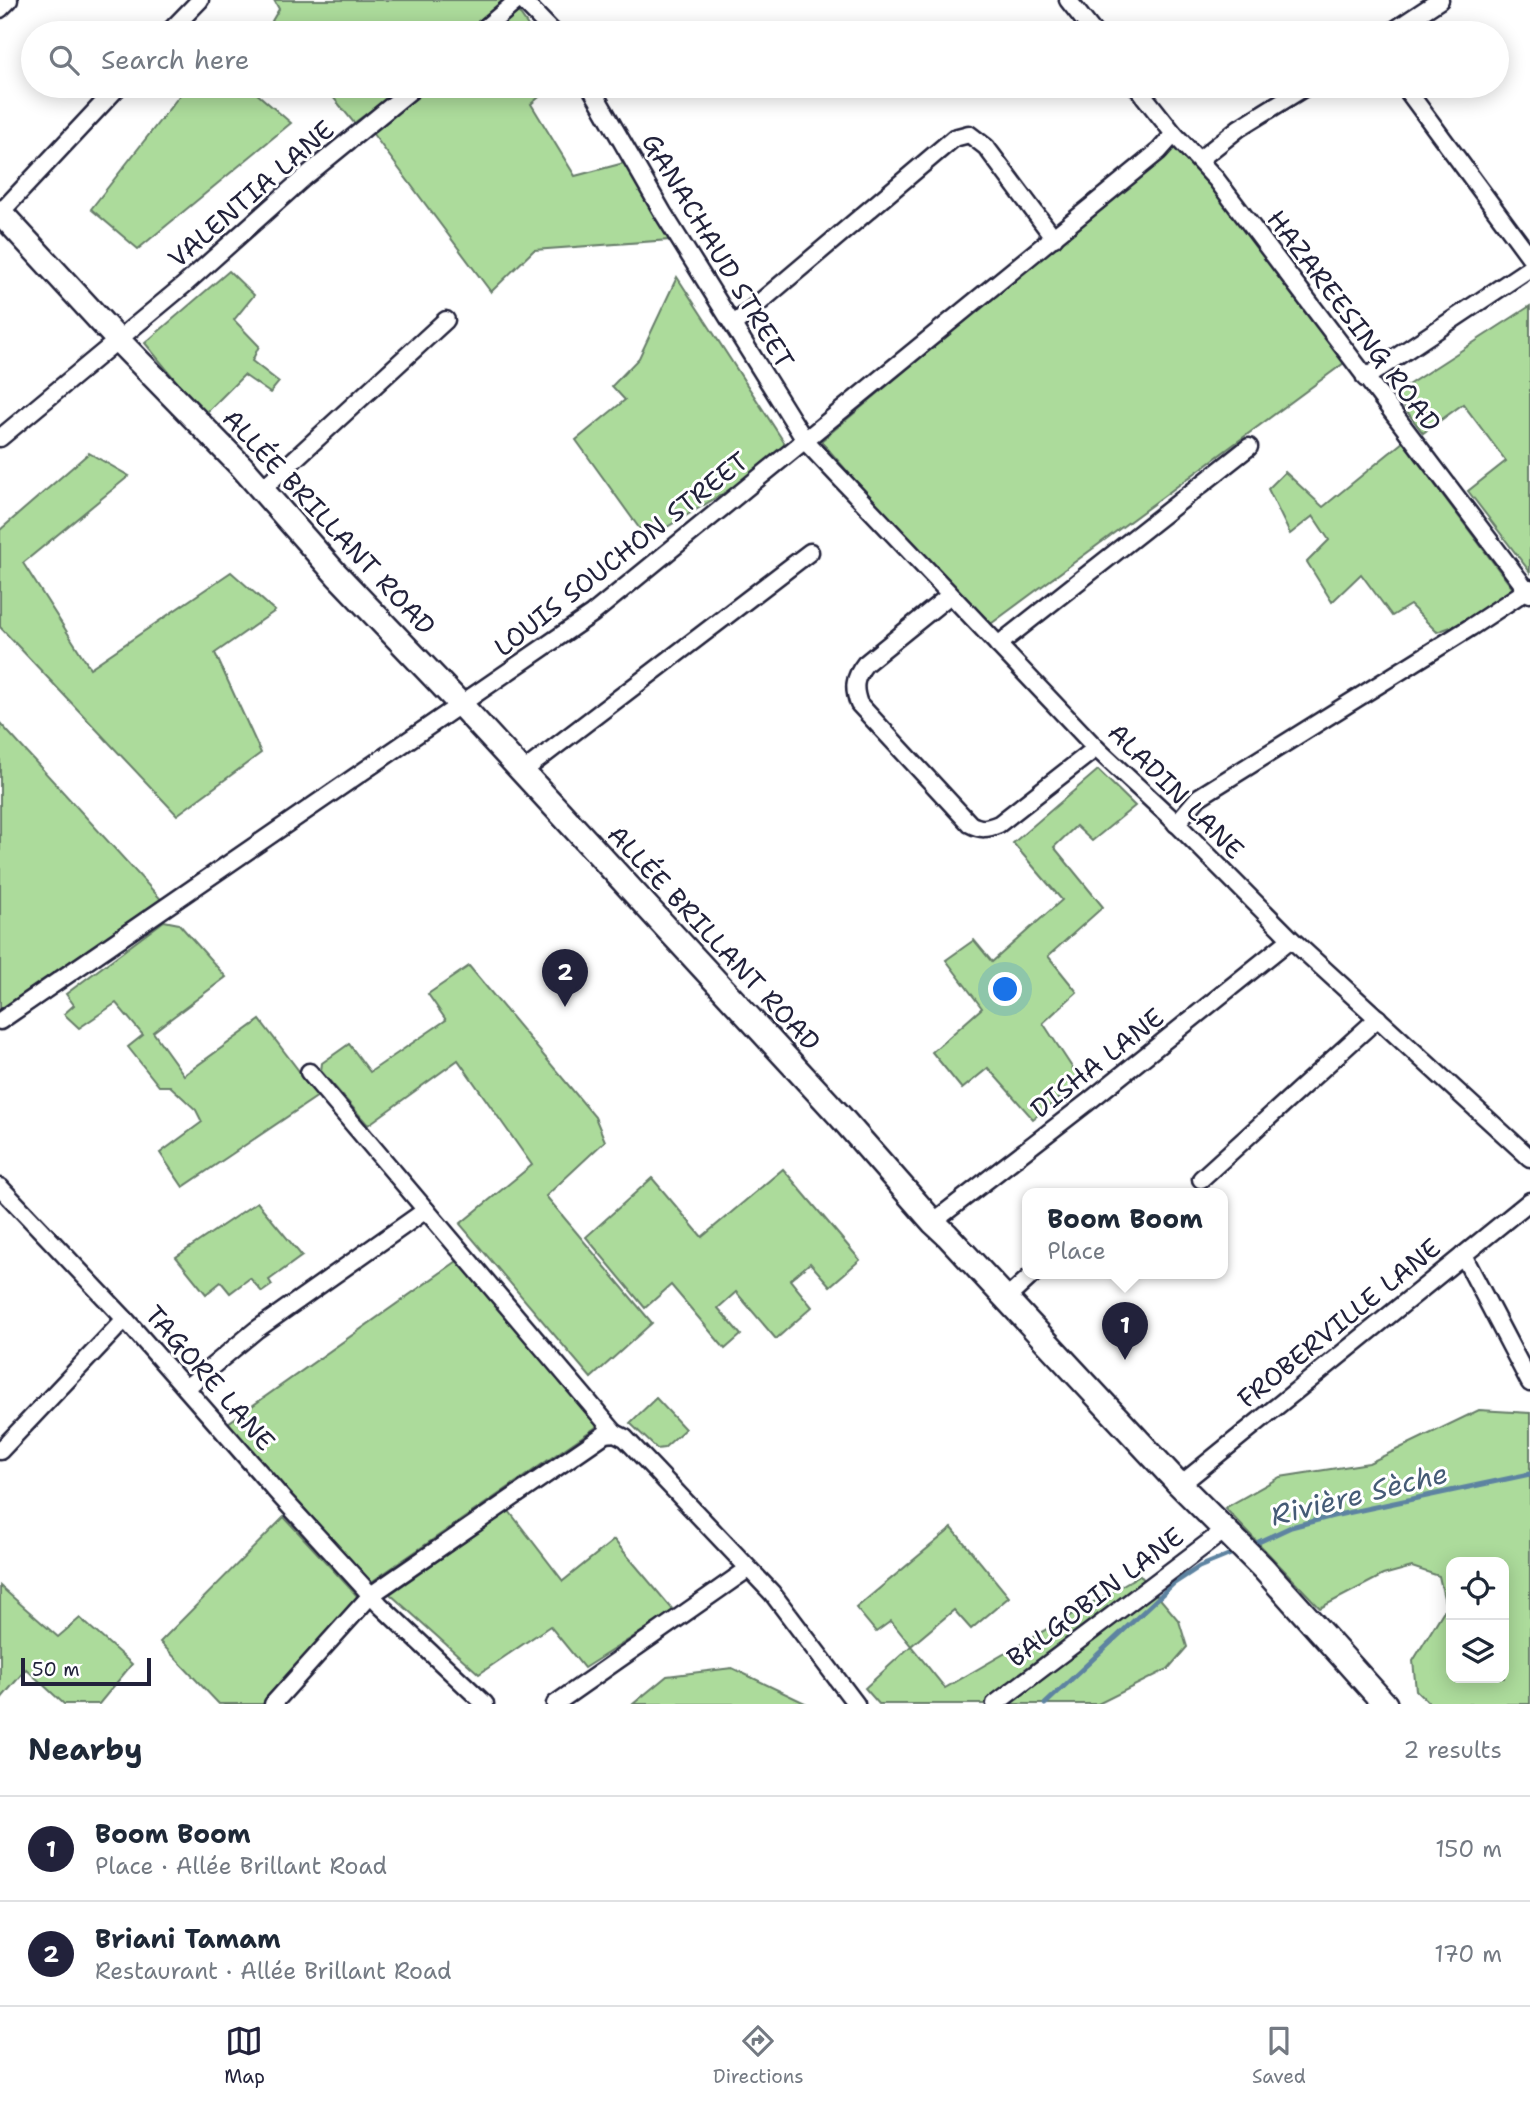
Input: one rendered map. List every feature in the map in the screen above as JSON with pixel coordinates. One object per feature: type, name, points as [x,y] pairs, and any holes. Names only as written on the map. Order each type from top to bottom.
[{"type":"main road","name":"ALLÉE BRILLANT ROAD","points":[[0,212],[122,337],[337,575],[461,705],[839,1115],[933,1222],[1180,1485],[1263,1568],[1385,1704]]},
{"type":"street","points":[[0,9],[9,0]]},
{"type":"street","points":[[180,21],[200,0]]},
{"type":"street","points":[[494,21],[520,0],[542,21]]},
{"type":"street","points":[[1068,0],[1085,21]]},
{"type":"street","points":[[1408,21],[1440,0]]},
{"type":"street","points":[[0,212],[108,98]]},
{"type":"street","name":"VALENTIA LANE","points":[[0,438],[184,285],[307,175],[401,98]]},
{"type":"street","name":"GANACHAUD STREET","points":[[597,98],[663,213],[806,442]]},
{"type":"street","name":"HAZAREESING ROAD","points":[[1146,98],[1174,134],[1216,179],[1364,378],[1529,590]]},
{"type":"street","points":[[1199,160],[1239,128],[1288,98]]},
{"type":"street","points":[[1413,98],[1530,257]]},
{"type":"street","points":[[733,325],[954,138],[969,134],[986,147],[1054,238]]},
{"type":"street","name":"LOUIS SOUCHON STREET","points":[[0,1021],[592,614],[806,442],[987,289],[1054,238],[1159,151],[1174,134]]},
{"type":"street","points":[[1364,378],[1530,268]]},
{"type":"street","points":[[261,490],[446,320]]},
{"type":"street","name":"ALADIN LANE","points":[[806,442],[1096,748],[1291,939],[1530,1158]]},
{"type":"street","points":[[998,645],[1249,447]]},
{"type":"street","points":[[522,772],[810,552]]},
{"type":"street","points":[[1176,824],[1199,797],[1529,590]]},
{"type":"street","points":[[950,595],[865,664],[858,673],[855,694],[859,704],[970,824],[978,829],[988,829],[999,824],[1096,748]]},
{"type":"street","name":"DISHA LANE","points":[[933,1222],[1291,939]]},
{"type":"street","points":[[1200,1179],[1378,1018]]},
{"type":"street","points":[[309,1072],[615,1433],[625,1438],[772,1593],[856,1704]]},
{"type":"street","name":"TAGORE LANE","points":[[0,1187],[125,1319],[282,1498],[376,1600],[485,1704]]},
{"type":"street","name":"FROBERVILLE LANE","points":[[1180,1485],[1530,1201]]},
{"type":"street","points":[[186,1388],[256,1330],[426,1210]]},
{"type":"street","points":[[1463,1255],[1530,1383]]},
{"type":"street","points":[[1006,1298],[1027,1279]]},
{"type":"street","points":[[0,1451],[125,1319]]},
{"type":"street","points":[[273,1704],[376,1600],[605,1434],[615,1433]]},
{"type":"street","name":"BALGOBIN LANE","points":[[995,1704],[1227,1532]]},
{"type":"street","points":[[555,1704],[748,1569]]},
{"type":"green space","points":[[274,0],[510,0],[525,21],[272,21],[279,9]]},
{"type":"green space","points":[[178,98],[262,98],[291,123],[138,249],[91,209]]},
{"type":"green space","points":[[334,98],[388,98],[354,123]]},
{"type":"green space","points":[[401,98],[538,98],[531,104],[575,176],[624,163],[669,240],[534,250],[491,292],[367,126]]},
{"type":"green space","points":[[1180,141],[1344,363],[984,629],[821,441]]},
{"type":"green space","points":[[229,271],[254,295],[234,320],[259,346],[252,361],[279,382],[270,393],[244,375],[204,415],[145,343]]},
{"type":"green space","points":[[677,277],[791,453],[647,539],[576,440],[625,400],[612,386],[639,358]]},
{"type":"green space","points":[[1530,306],[1530,572],[1468,491],[1506,461],[1463,404],[1423,433],[1394,394]]},
{"type":"green space","points":[[1403,442],[1522,601],[1437,632],[1410,605],[1392,616],[1361,574],[1332,602],[1307,562],[1329,540],[1313,516],[1290,534],[1268,489],[1285,472],[1323,507]]},
{"type":"green space","points":[[89,453],[129,476],[23,563],[90,668],[231,572],[275,611],[215,653],[261,753],[177,815],[0,627],[0,530]]},
{"type":"green space","points":[[0,723],[168,907],[0,1023]]},
{"type":"green space","points":[[1098,770],[1135,806],[1092,841],[1076,826],[1054,847],[1103,907],[1048,956],[1077,992],[1043,1023],[1081,1081],[1033,1119],[988,1068],[962,1089],[932,1052],[982,1008],[946,960],[974,940],[992,962],[1062,900],[1013,843]]},
{"type":"green space","points":[[164,921],[179,924],[226,977],[153,1032],[184,1075],[260,1020],[318,1096],[183,1187],[160,1153],[202,1122],[196,1110],[170,1086],[159,1086],[128,1047],[143,1035],[116,1003],[79,1028],[64,1014],[74,1005],[66,994]]},
{"type":"green space","points":[[469,966],[595,1117],[605,1141],[546,1196],[652,1323],[591,1378],[460,1224],[532,1165],[458,1060],[368,1125],[321,1071],[322,1063],[349,1044],[370,1072],[446,1020],[428,994]]},
{"type":"green space","points":[[783,1169],[860,1260],[830,1286],[810,1263],[790,1280],[812,1307],[776,1339],[736,1292],[718,1308],[741,1335],[725,1349],[671,1285],[645,1308],[586,1237],[652,1178],[702,1237]]},
{"type":"green space","points":[[257,1202],[302,1256],[269,1280],[272,1285],[262,1292],[250,1278],[230,1293],[221,1282],[206,1294],[176,1257]]},
{"type":"green space","points":[[467,1254],[602,1423],[364,1587],[221,1428]]},
{"type":"green space","points":[[656,1398],[685,1429],[664,1448],[657,1449],[630,1423]]},
{"type":"green space","points":[[1479,1410],[1530,1413],[1530,1704],[1430,1704],[1416,1690],[1413,1661],[1446,1607],[1439,1576],[1412,1567],[1383,1575],[1320,1608],[1225,1508],[1280,1477],[1369,1463]]},
{"type":"green space","points":[[509,1511],[563,1581],[614,1540],[674,1611],[584,1668],[550,1626],[479,1674],[390,1594]]},
{"type":"green space","points":[[284,1517],[360,1599],[263,1704],[219,1704],[160,1642]]},
{"type":"green space","points":[[952,1528],[1009,1597],[971,1629],[954,1610],[911,1646],[891,1621],[876,1632],[856,1608]]},
{"type":"green space","points":[[1140,1575],[1179,1621],[1187,1647],[1168,1669],[1098,1704],[879,1704],[865,1688],[911,1646],[945,1688]]},
{"type":"green space","points":[[0,1586],[58,1637],[80,1618],[132,1664],[99,1704],[64,1704],[26,1669],[0,1700]]},
{"type":"green space","points":[[732,1668],[807,1704],[633,1704],[667,1676]]},
{"type":"waterway","name":"Rivière Sèche","points":[[1250,1546],[1291,1527],[1333,1516],[1530,1474]]},
{"type":"waterway","name":"Rivière Sèche","points":[[1045,1704],[1173,1584],[1199,1567],[1238,1551]]},
{"type":"place","name":"Briani Tamam","points":[[565,1007]]},
{"type":"place","name":"Boom Boom","points":[[1125,1360]]}]
